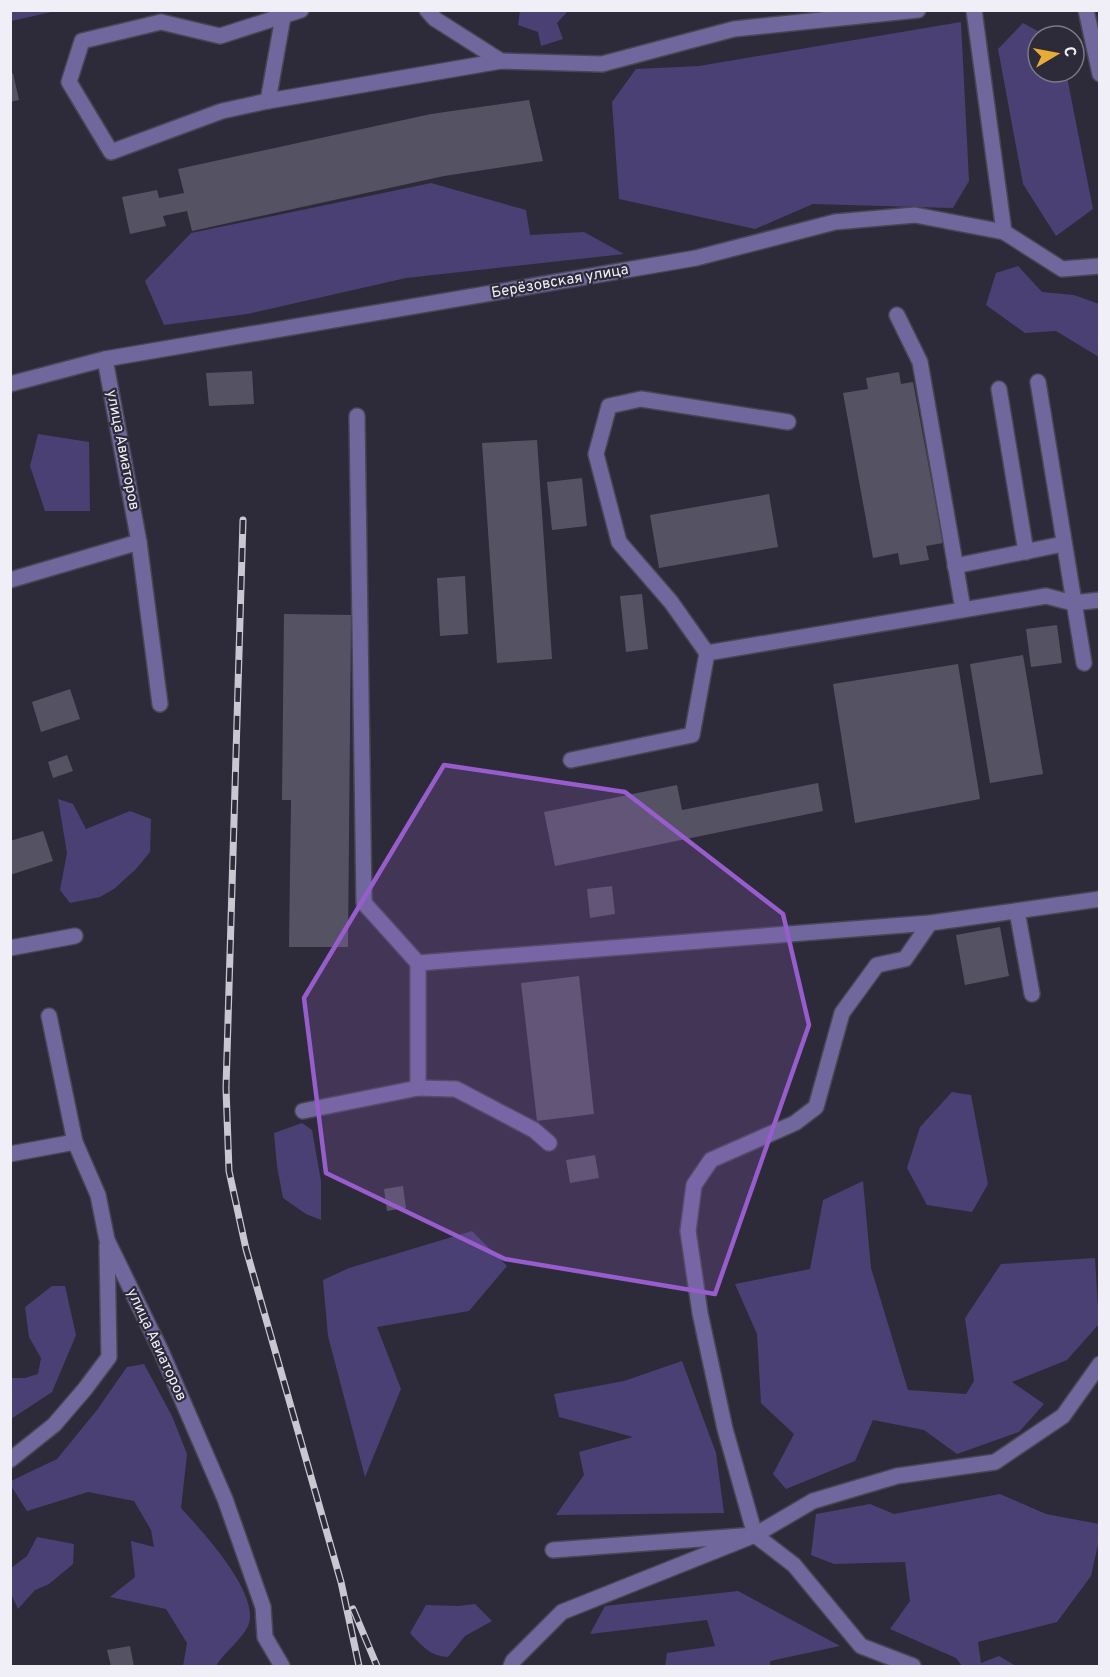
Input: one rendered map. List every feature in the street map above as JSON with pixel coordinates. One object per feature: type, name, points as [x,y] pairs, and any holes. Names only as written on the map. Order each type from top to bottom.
[{"type":"street","points":[[300,10],[220,36],[160,22],[82,40],[69,82],[111,152],[222,111],[268,101],[501,61],[602,63],[734,29],[918,10]]},
{"type":"street","points":[[427,10],[435,19],[501,61]]},
{"type":"street","points":[[974,10],[1004,232]]},
{"type":"street","points":[[1086,10],[1100,74]]},
{"type":"street","points":[[268,101],[283,17]]},
{"type":"street","name":"Берёзовская улица","points":[[10,384],[105,358],[318,324],[696,258],[835,222],[915,215],[1004,232],[1062,269],[1100,266]]},
{"type":"street","points":[[897,315],[921,362],[963,609]]},
{"type":"street","name":"улица Авиаторов","points":[[105,358],[140,542],[160,704]]},
{"type":"street","points":[[1038,382],[1084,663]]},
{"type":"street","points":[[999,389],[1026,552]]},
{"type":"street","points":[[571,760],[692,735],[707,653],[671,602],[619,542],[596,454],[609,406],[641,399],[788,422]]},
{"type":"street","points":[[357,416],[363,903],[418,963],[418,1088]]},
{"type":"street","points":[[10,580],[140,542]]},
{"type":"street","points":[[956,566],[1063,544]]},
{"type":"street","points":[[707,653],[1046,596],[1073,603],[1100,600]]},
{"type":"street","points":[[418,963],[930,923],[1100,899]]},
{"type":"street","points":[[1017,911],[1032,994]]},
{"type":"street","points":[[913,1666],[861,1646],[794,1565],[755,1535],[725,1429],[700,1313],[688,1231],[694,1185],[711,1160],[795,1123],[816,1107],[842,1013],[877,965],[905,959],[930,923]]},
{"type":"street","points":[[10,948],[75,936]]},
{"type":"street","name":"улица Авиаторов","points":[[49,1016],[75,1142],[98,1195],[107,1240],[161,1351],[225,1499],[263,1607],[265,1638],[282,1666]]},
{"type":"street","points":[[303,1111],[418,1088],[456,1089],[534,1130],[549,1143]]},
{"type":"street","points":[[10,1154],[75,1142]]},
{"type":"street","points":[[10,1460],[54,1425],[109,1357],[107,1240]]},
{"type":"street","points":[[512,1666],[513,1661],[562,1612],[755,1535],[813,1501],[897,1476],[995,1462],[1063,1416],[1100,1364]]},
{"type":"street","points":[[554,1550],[755,1535]]},
{"type":"highlighted area","points":[[444,765],[625,792],[783,914],[809,1025],[715,1294],[505,1259],[326,1173],[304,998]]},
{"type":"shaded area","points":[[11,10],[56,10],[56,11],[11,21]]},
{"type":"shaded area","points":[[520,11],[568,11],[557,23],[563,39],[541,46],[538,32],[518,25]]},
{"type":"shaded area","points":[[961,22],[969,181],[953,208],[813,204],[755,229],[619,199],[612,102],[636,69],[699,66]]},
{"type":"shaded area","points":[[1023,23],[1026,25],[1026,84],[1068,84],[1093,209],[1056,236],[1023,184],[998,49]]},
{"type":"shaded area","points":[[431,183],[526,210],[530,235],[584,232],[624,254],[406,278],[247,314],[164,325],[145,281],[191,233]]},
{"type":"shaded area","points":[[1018,266],[1042,292],[1074,295],[1099,304],[1099,357],[1056,331],[1025,333],[986,305],[996,273]]},
{"type":"shaded area","points":[[38,434],[89,442],[90,511],[45,511],[30,466]]},
{"type":"shaded area","points":[[58,799],[73,804],[86,829],[130,811],[151,819],[150,852],[136,869],[114,889],[100,897],[70,903],[60,890],[67,853]]},
{"type":"shaded area","points":[[952,1092],[971,1095],[988,1184],[972,1212],[927,1205],[907,1168],[920,1127]]},
{"type":"shaded area","points":[[302,1123],[312,1130],[321,1181],[321,1220],[306,1214],[283,1198],[274,1133]]},
{"type":"shaded area","points":[[863,1181],[871,1268],[908,1390],[966,1394],[974,1381],[965,1318],[1001,1264],[1095,1258],[1099,1324],[1067,1360],[1012,1382],[1044,1404],[1019,1432],[957,1454],[924,1430],[873,1420],[855,1461],[786,1489],[773,1474],[794,1434],[761,1403],[757,1334],[735,1284],[810,1269],[823,1200]]},
{"type":"shaded area","points":[[472,1231],[507,1266],[469,1311],[377,1327],[401,1389],[365,1477],[328,1336],[323,1280],[349,1268]]},
{"type":"shaded area","points":[[52,1286],[65,1286],[76,1335],[52,1392],[11,1419],[11,1378],[25,1378],[38,1374],[41,1358],[29,1337],[25,1307]]},
{"type":"shaded area","points":[[682,1361],[716,1453],[724,1513],[556,1515],[584,1475],[579,1452],[633,1437],[559,1417],[554,1394],[624,1381]]},
{"type":"shaded area","points":[[144,1364],[172,1416],[187,1454],[181,1508],[227,1564],[246,1598],[250,1613],[245,1631],[216,1666],[183,1666],[187,1643],[166,1609],[110,1597],[135,1577],[131,1541],[154,1547],[151,1530],[134,1501],[88,1492],[27,1511],[11,1486],[11,1481],[57,1459],[97,1410],[127,1367]]},
{"type":"shaded area","points":[[1000,1494],[1046,1514],[1099,1524],[1099,1540],[1091,1576],[1057,1622],[978,1642],[981,1663],[999,1656],[1016,1666],[962,1666],[956,1658],[890,1629],[910,1601],[905,1562],[834,1564],[811,1555],[816,1514],[870,1504],[894,1514]]},
{"type":"shaded area","points":[[37,1537],[74,1544],[73,1564],[49,1584],[35,1590],[18,1609],[11,1594],[11,1568],[27,1556]]},
{"type":"shaded area","points":[[738,1591],[840,1646],[770,1661],[770,1666],[665,1666],[667,1653],[715,1646],[707,1620],[590,1634],[605,1606]]},
{"type":"shaded area","points":[[475,1604],[492,1621],[465,1636],[448,1657],[431,1652],[410,1633],[426,1605]]},
{"type":"building","points":[[13,73],[19,100],[10,102],[10,74]]},
{"type":"building","points":[[529,100],[543,161],[444,176],[192,231],[187,211],[163,216],[166,226],[130,234],[122,197],[157,190],[159,198],[184,193],[178,169],[431,114]]},
{"type":"building","points":[[252,371],[254,404],[209,406],[206,373]]},
{"type":"building","points":[[899,372],[901,384],[913,382],[943,543],[926,546],[929,560],[900,565],[898,553],[873,558],[843,393],[868,389],[866,378]]},
{"type":"building","points":[[537,440],[552,659],[497,663],[482,443]]},
{"type":"building","points":[[582,478],[587,526],[552,530],[547,482]]},
{"type":"building","points":[[769,494],[778,547],[659,568],[650,515]]},
{"type":"building","points":[[465,576],[468,634],[440,636],[437,578]]},
{"type":"building","points":[[642,594],[648,649],[626,652],[620,596]]},
{"type":"building","points":[[284,614],[351,615],[348,947],[289,947],[291,800],[282,800]]},
{"type":"building","points":[[1057,625],[1062,663],[1031,667],[1026,629]]},
{"type":"building","points":[[1023,655],[1043,774],[990,783],[970,664]]},
{"type":"building","points":[[958,664],[980,799],[855,823],[833,684]]},
{"type":"building","points":[[70,689],[80,719],[41,732],[32,702]]},
{"type":"building","points":[[67,755],[73,771],[53,778],[48,762]]},
{"type":"building","points":[[818,783],[823,811],[555,866],[544,812],[677,785],[682,810]]},
{"type":"building","points":[[43,831],[53,861],[10,875],[10,841]]},
{"type":"building","points":[[612,886],[615,914],[590,918],[587,889]]},
{"type":"building","points":[[1000,927],[1009,976],[965,985],[956,935]]},
{"type":"building","points":[[579,976],[594,1114],[537,1121],[521,983]]},
{"type":"building","points":[[595,1155],[599,1178],[570,1183],[566,1160]]},
{"type":"building","points":[[403,1186],[406,1208],[387,1211],[384,1189]]},
{"type":"building","points":[[130,1646],[134,1666],[111,1666],[107,1650]]},
{"type":"railway","points":[[243,520],[226,1088],[229,1171],[246,1249],[341,1582],[359,1666]]},
{"type":"railway","points":[[353,1609],[377,1666]]}]
